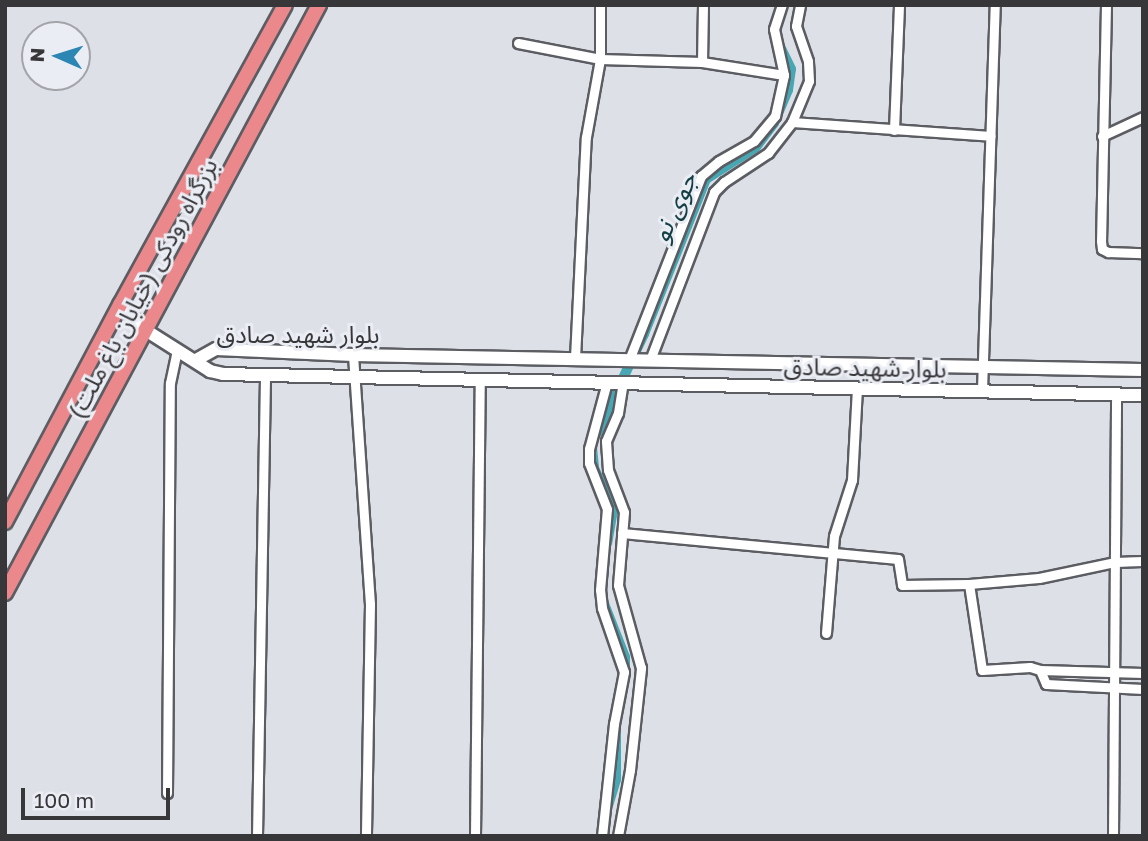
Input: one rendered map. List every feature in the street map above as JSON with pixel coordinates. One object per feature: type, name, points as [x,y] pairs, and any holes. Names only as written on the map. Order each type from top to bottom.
[{"type":"highway","name":"بزرگراه رودکی (خیابان باغ ملت)","points":[[5,522],[120,304],[285,5]]},
{"type":"highway","name":"بزرگراه رودکی (خیابان باغ ملت)","points":[[5,593],[319,5]]},
{"type":"main road","points":[[120,304],[147,331],[196,360]]},
{"type":"main road","name":"بلوار شهید صادق","points":[[1143,370],[353,355],[216,349],[196,360],[210,372],[223,374],[1143,395]]},
{"type":"street","points":[[575,358],[586,137],[600,59],[600,5]]},
{"type":"street","points":[[702,62],[703,5]]},
{"type":"street","points":[[629,360],[701,176],[719,161],[754,141],[775,116],[784,75],[774,29],[782,5]]},
{"type":"street","points":[[650,360],[714,192],[768,153],[792,122],[809,80],[808,61],[798,39],[796,26],[800,5]]},
{"type":"street","points":[[894,130],[899,5]]},
{"type":"street","points":[[982,390],[995,5]]},
{"type":"street","points":[[1106,5],[1102,249],[1143,253]]},
{"type":"street","points":[[519,43],[600,59],[702,62],[784,75]]},
{"type":"street","points":[[1102,136],[1143,117]]},
{"type":"street","points":[[792,122],[991,136]]},
{"type":"street","points":[[167,793],[170,383],[177,349]]},
{"type":"street","points":[[353,355],[370,604],[366,836]]},
{"type":"street","points":[[257,836],[265,373]]},
{"type":"street","points":[[475,836],[480,379]]},
{"type":"street","points":[[602,836],[615,714],[624,672],[602,608],[600,590],[607,509],[589,463],[589,449],[607,383]]},
{"type":"street","points":[[618,836],[630,770],[641,668],[618,584],[625,512],[608,470],[606,442],[618,412],[623,383]]},
{"type":"street","points":[[826,633],[834,536],[852,480],[857,388]]},
{"type":"street","points":[[1113,836],[1116,395]]},
{"type":"street","points":[[622,533],[832,555],[898,559],[902,585],[969,584],[1039,578],[1115,562],[1143,561]]},
{"type":"street","points":[[969,584],[982,670],[1030,667],[1040,670],[1143,673]]},
{"type":"street","points":[[1040,670],[1046,684],[1143,689]]},
{"type":"waterway","name":"جوی نو","points":[[597,433],[644,334],[706,179],[756,147],[774,123],[788,90],[791,69],[778,42]]},
{"type":"waterway","points":[[592,448],[594,468],[613,510],[607,543]]},
{"type":"waterway","points":[[603,601],[625,657],[625,678]]},
{"type":"waterway","points":[[607,809],[616,779],[616,721]]}]
